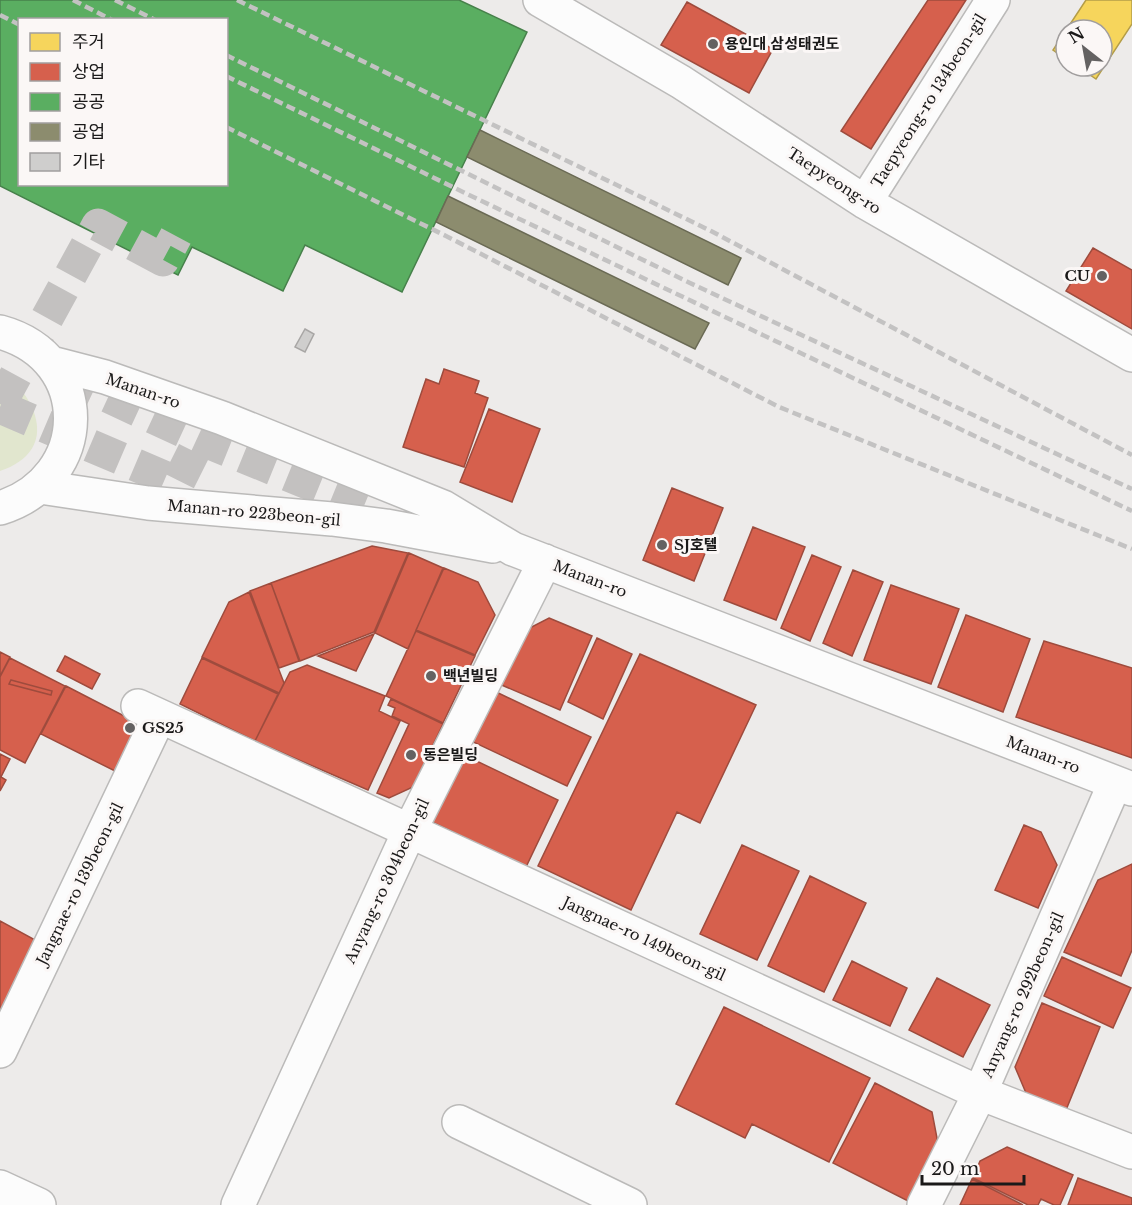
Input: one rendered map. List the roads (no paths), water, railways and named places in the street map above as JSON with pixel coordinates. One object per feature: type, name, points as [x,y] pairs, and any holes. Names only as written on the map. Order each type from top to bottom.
[{"type":"street","name":"Taepyeong-ro","points":[[540,0],[681,82],[865,202],[1132,354]]},
{"type":"street","name":"Taepyeong-ro 134beon-gil","points":[[865,202],[993,0]]},
{"type":"street","points":[[0,332],[20,338],[38,349],[51,363],[67,393],[71,428],[62,460],[40,487],[22,500],[0,507]]},
{"type":"street","name":"Manan-ro","points":[[51,363],[105,377],[222,418],[443,507],[513,549],[1124,786]]},
{"type":"street","name":"Manan-ro 223beon-gil","points":[[40,487],[148,503],[364,523],[513,549]]},
{"type":"street","name":"Anyang-ro 304beon-gil","points":[[238,1205],[409,832],[545,561]]},
{"type":"street","name":"Jangnae-ro 149beon-gil","points":[[148,712],[980,1093],[1132,1152]]},
{"type":"street","name":"Jangnae-ro 139beon-gil","points":[[0,1051],[148,712]]},
{"type":"street","name":"Anyang-ro 292beon-gil","points":[[924,1205],[980,1093],[1124,786]]},
{"type":"street","points":[[459,1122],[630,1205]]},
{"type":"street","points":[[0,1187],[39,1205]]},
{"type":"tunnel","points":[[0,404],[98,225],[163,260],[176,236]]},
{"type":"tunnel","points":[[64,376],[200,439],[374,510]]},
{"type":"tunnel","points":[[0,407],[178,483],[200,439]]},
{"type":"railway","points":[[73,0],[108,18]]},
{"type":"railway","points":[[115,0],[151,18]]},
{"type":"railway","points":[[237,0],[711,231],[1132,455]]},
{"type":"railway","points":[[0,15],[18,24]]},
{"type":"railway","points":[[228,56],[690,283],[1132,489]]},
{"type":"railway","points":[[228,77],[467,194],[1132,511]]},
{"type":"railway","points":[[228,128],[446,236],[779,407],[1132,549]]},
{"type":"place","name":"용인대 삼성태권도","points":[[713,44]]},
{"type":"place","name":"CU","points":[[1102,276]]},
{"type":"place","name":"SJ호텔","points":[[662,545]]},
{"type":"place","name":"백년빌딩","points":[[431,676]]},
{"type":"place","name":"GS25","points":[[130,728]]},
{"type":"place","name":"동은빌딩","points":[[411,755]]}]
